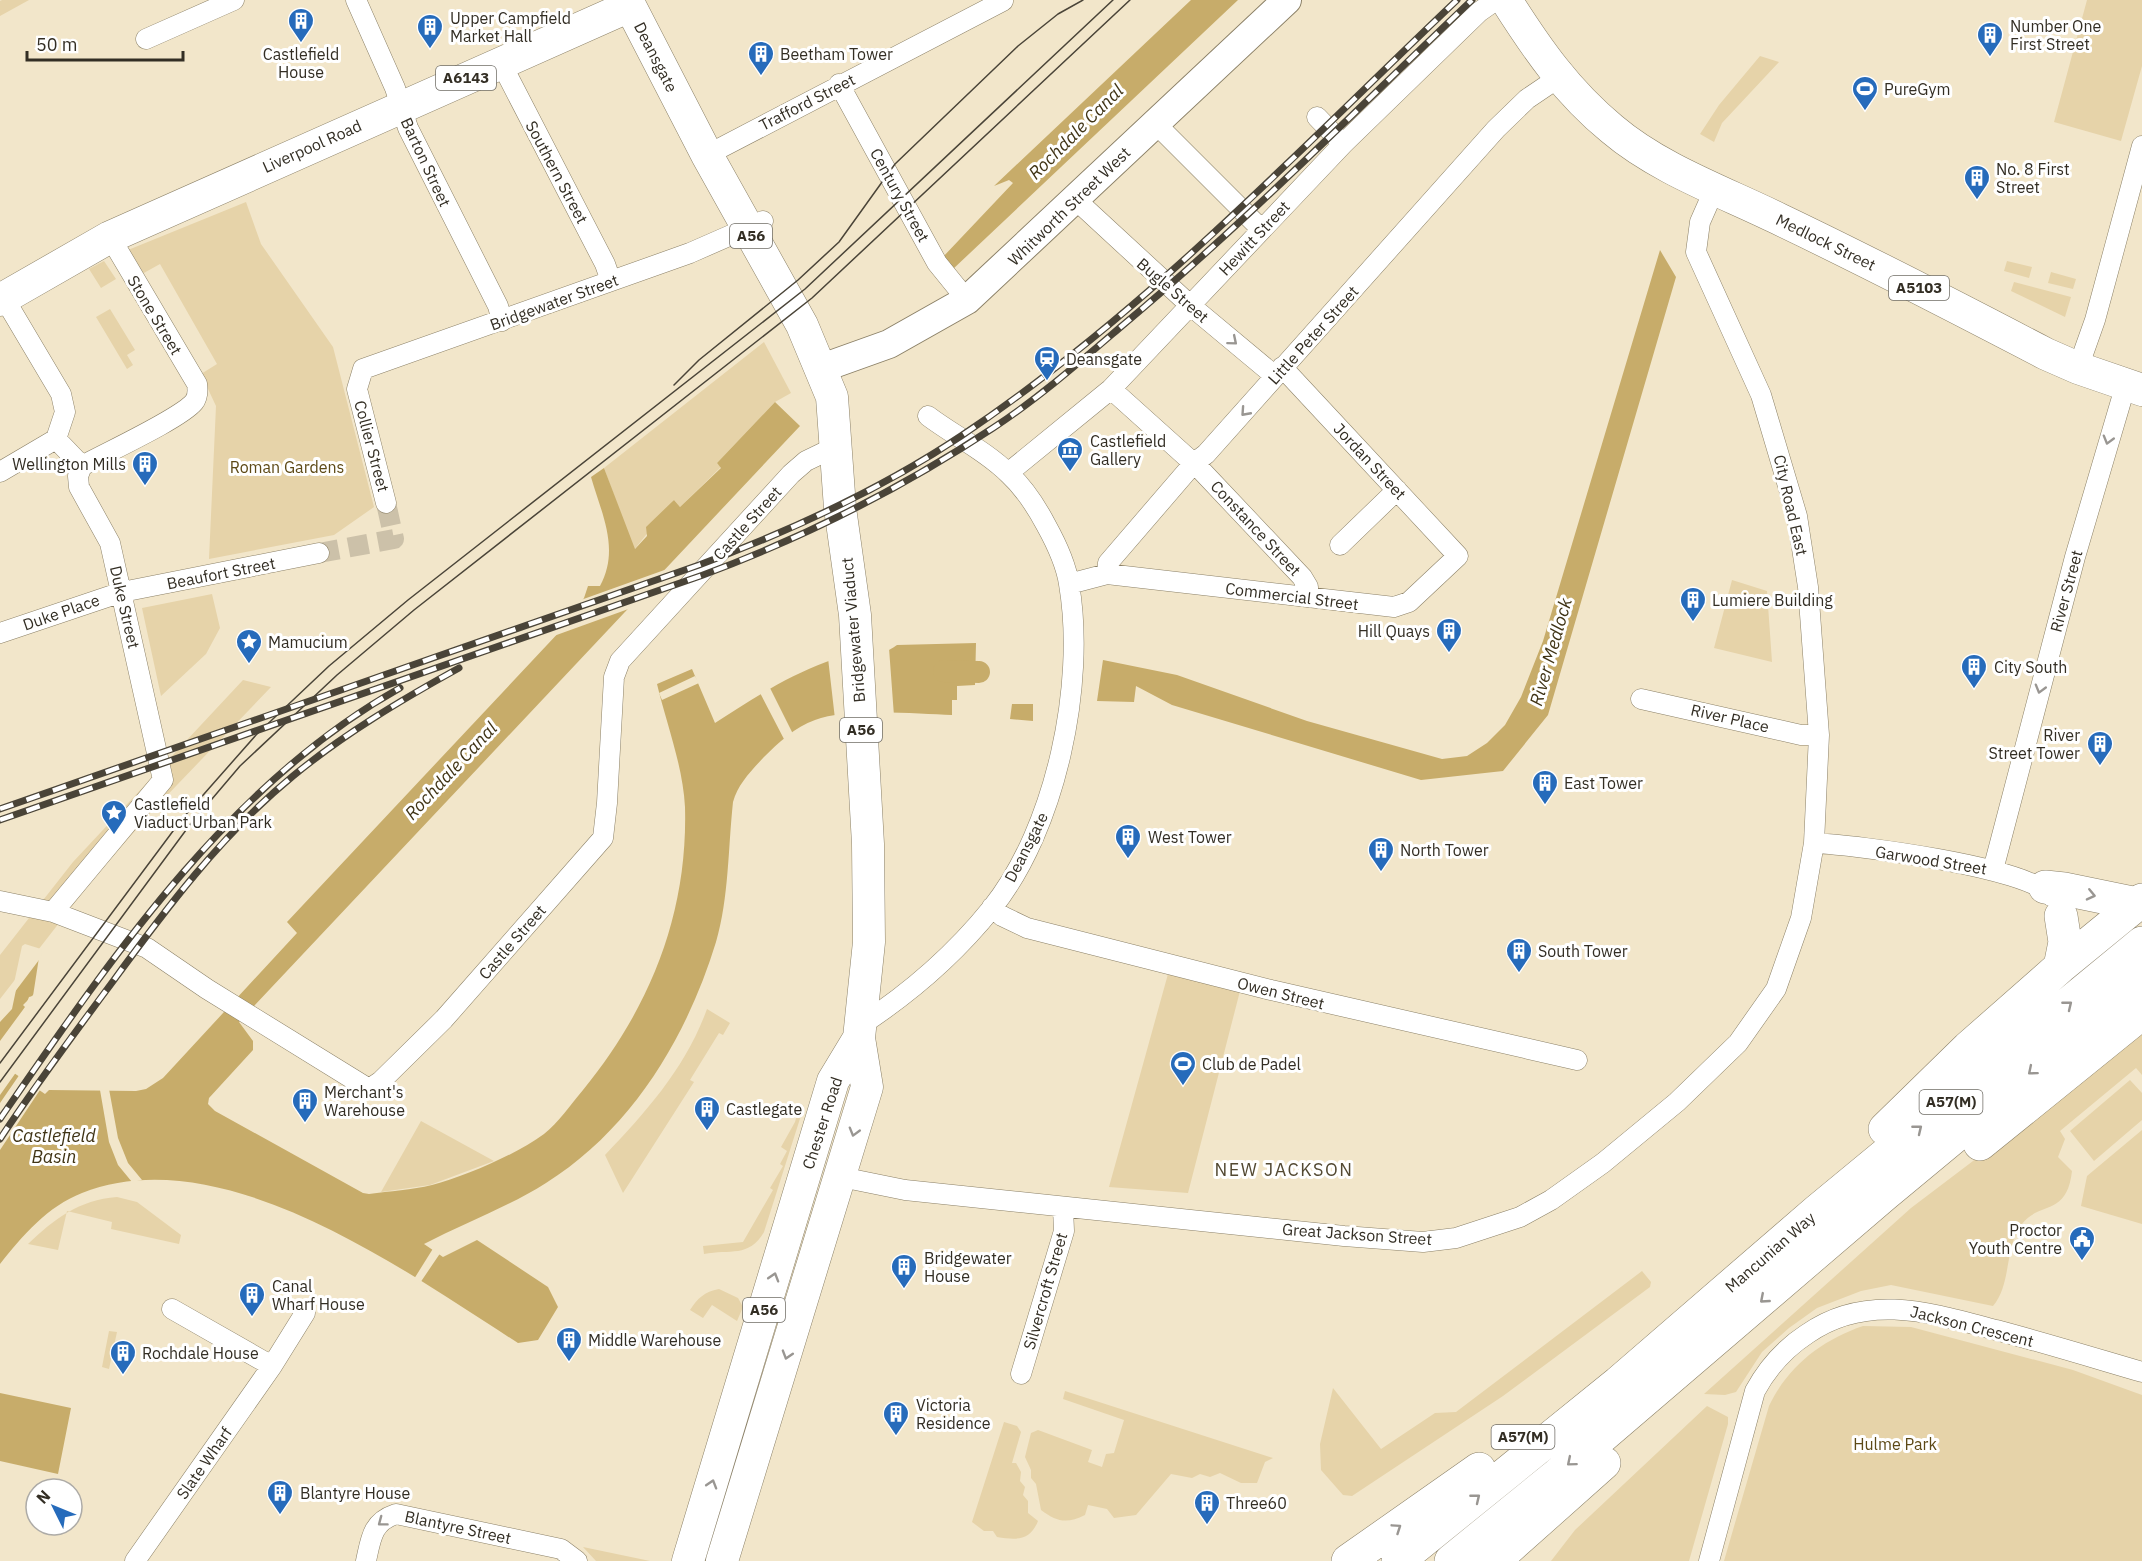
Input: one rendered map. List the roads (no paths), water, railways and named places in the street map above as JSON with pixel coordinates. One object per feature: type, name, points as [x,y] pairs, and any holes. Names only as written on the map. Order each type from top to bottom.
[{"type":"highway","points":[[2044,887],[2139,902]]},
{"type":"highway","name":"A57(M)","points":[[1760,1261],[1815,1191],[2060,967],[2139,902]]},
{"type":"highway","points":[[2060,967],[2065,942],[2061,916]]},
{"type":"highway","name":"Mancunian Way","points":[[1398,1561],[1581,1413],[2142,943]]},
{"type":"highway","name":"Mancunian Way","points":[[1450,1561],[1729,1330],[1884,1195],[2142,981]]},
{"type":"highway","name":"A57(M)","points":[[1800,1269],[1977,1146],[2142,1013]]},
{"type":"highway","name":"A57(M)","points":[[1348,1561],[1453,1488],[1604,1373],[1698,1314]]},
{"type":"highway","name":"A57(M)","points":[[1494,1561],[1603,1465],[1729,1330]]},
{"type":"main road","name":"Whitworth Street West","points":[[822,368],[889,344],[967,300],[1287,0]]},
{"type":"main road","name":"A5103","points":[[1506,0],[1558,78]]},
{"type":"main road","name":"Liverpool Road","points":[[2,299],[110,237],[501,63],[628,3]]},
{"type":"main road","name":"Deansgate","points":[[628,3],[707,155],[755,225],[822,368]]},
{"type":"main road","name":"Medlock Street","points":[[1558,78],[1613,130],[1652,156],[2078,368],[2134,387]]},
{"type":"main road","name":"Bridgewater Viaduct","points":[[822,368],[832,397],[840,508],[855,615],[868,844],[869,942],[860,1032]]},
{"type":"main road","name":"Chester Road","points":[[722,1561],[867,1087],[860,1032]]},
{"type":"main road","name":"Chester Road","points":[[688,1561],[833,1081],[860,1032]]},
{"type":"main road","points":[[733,1561],[735,1524]]},
{"type":"street","points":[[146,39],[234,0]]},
{"type":"street","name":"Barton Street","points":[[356,0],[408,128],[498,306],[502,321]]},
{"type":"street","name":"Trafford Street","points":[[707,155],[1003,0]]},
{"type":"street","name":"Hewitt Street","points":[[1008,473],[1111,389],[1343,144],[1479,12],[1496,0]]},
{"type":"street","name":"Southern Street","points":[[501,63],[605,264],[611,281]]},
{"type":"street","name":"Little Peter Street","points":[[1107,574],[1108,563],[1194,463],[1206,454],[1516,108],[1558,78]]},
{"type":"street","name":"Century Street","points":[[839,84],[937,263],[967,300]]},
{"type":"street","points":[[1317,117],[1343,144]]},
{"type":"street","points":[[1156,124],[1262,229]]},
{"type":"street","points":[[2078,368],[2095,320],[2142,146]]},
{"type":"street","name":"City Road East","points":[[1715,188],[1700,222],[1696,252],[1761,395],[1797,516],[1808,587],[1819,735],[1814,843]]},
{"type":"street","name":"Bugle Street","points":[[1075,199],[1191,306],[1279,372]]},
{"type":"street","name":"Bridgewater Street","points":[[357,388],[360,375],[370,365],[502,321],[755,225]]},
{"type":"street","name":"Stone Street","points":[[82,466],[170,418],[194,402],[198,393],[197,384],[110,237]]},
{"type":"street","points":[[0,472],[56,439],[65,412],[61,394],[2,299]]},
{"type":"street","name":"Jordan Street","points":[[1279,372],[1397,490],[1458,556]]},
{"type":"street","name":"River Street","points":[[1993,870],[2075,557],[2134,387]]},
{"type":"street","name":"Collier Street","points":[[357,388],[386,503]]},
{"type":"street","name":"Constance Street","points":[[1111,389],[1194,463],[1302,577],[1308,587],[1308,597]]},
{"type":"street","name":"Deansgate","points":[[860,1032],[916,987],[992,907],[1035,834],[1054,785],[1065,731],[1073,671],[1069,584],[1059,551],[1045,523],[1008,473],[928,416]]},
{"type":"street","points":[[56,439],[82,466]]},
{"type":"street","name":"Castle Street","points":[[0,901],[53,912],[147,948],[255,1020],[369,1089],[388,1074],[444,1019],[603,838],[614,677],[620,661],[791,474],[806,461],[837,446]]},
{"type":"street","name":"Duke Street","points":[[53,912],[163,780],[153,747],[110,543],[79,487],[78,476],[82,466]]},
{"type":"street","points":[[1340,545],[1397,490]]},
{"type":"street","name":"Beaufort Street","points":[[122,592],[319,554]]},
{"type":"street","name":"Commercial Street","points":[[1107,574],[1394,607],[1409,602],[1458,556]]},
{"type":"street","points":[[1069,584],[1107,574]]},
{"type":"street","name":"Duke Place","points":[[0,633],[122,592]]},
{"type":"street","name":"River Place","points":[[1641,699],[1801,735],[1819,735]]},
{"type":"street","name":"Garwood Street","points":[[1814,843],[1993,870],[2044,887]]},
{"type":"street","name":"Great Jackson Street","points":[[841,1177],[905,1190],[1063,1208],[1423,1242],[1456,1238],[1520,1217],[1551,1200],[1619,1150],[1711,1072],[1744,1035],[1776,989],[1801,918],[1814,843]]},
{"type":"street","points":[[2044,887],[2061,916]]},
{"type":"street","name":"Owen Street","points":[[992,907],[1012,921],[1049,933],[1312,1000],[1577,1060]]},
{"type":"street","name":"Silvercroft Street","points":[[1021,1374],[1064,1231],[1063,1208]]},
{"type":"street","name":"Jackson Crescent","points":[[1709,1561],[1755,1391],[1785,1350],[1812,1330],[1845,1314],[1882,1308],[1928,1312],[2142,1372]]},
{"type":"street","points":[[172,1309],[272,1366]]},
{"type":"street","name":"Slate Wharf","points":[[135,1561],[272,1366],[305,1313]]},
{"type":"street","name":"Blantyre Street","points":[[366,1561],[372,1529],[383,1518],[396,1514],[561,1549],[577,1561]]},
{"type":"water","name":"Rochdale Canal","points":[[1191,0],[1238,0],[952,270],[942,258],[1013,183],[1009,180],[994,186]]},
{"type":"water","name":"River Medlock","points":[[1660,250],[1676,277],[1548,715],[1503,771],[1421,780],[1172,705],[1136,686],[1134,702],[1097,701],[1103,660],[1177,675],[1307,721],[1442,759],[1467,756],[1487,743],[1505,725],[1521,697],[1543,641]]},
{"type":"water","name":"Castlefield Basin","points":[[775,402],[800,426],[239,1022],[253,1041],[253,1050],[209,1098],[208,1104],[215,1111],[363,1193],[432,1185],[490,1164],[519,1150],[549,1130],[607,1059],[646,993],[672,922],[680,885],[685,807],[678,760],[657,684],[692,669],[715,723],[783,682],[835,659],[881,653],[897,645],[976,643],[975,685],[957,686],[957,700],[952,700],[952,715],[863,713],[828,716],[794,731],[759,762],[742,784],[733,802],[726,890],[716,942],[689,1012],[652,1078],[605,1136],[577,1161],[532,1192],[424,1244],[443,1257],[477,1240],[548,1287],[558,1307],[538,1340],[518,1343],[422,1281],[310,1220],[252,1197],[193,1183],[136,1180],[82,1193],[47,1214],[17,1243],[0,1264],[0,1022],[12,1009],[25,947],[40,951],[33,996],[29,997],[25,1007],[14,1073],[45,1094],[49,1090],[136,1091],[146,1089],[163,1078],[297,933],[287,922],[562,629],[584,598],[588,586],[600,586],[609,559],[609,545],[604,518],[591,477],[604,468],[635,549],[647,536],[646,527],[674,500],[680,507],[721,468],[717,463]]},
{"type":"water","points":[[1012,704],[1033,704],[1033,721],[1010,719]]},
{"type":"water","points":[[0,1393],[71,1408],[58,1474],[0,1461]]},
{"type":"waterway","points":[[944,671],[979,672]]},
{"type":"tunnel","points":[[319,553],[394,539],[386,503]]},
{"type":"tram line","points":[[674,385],[699,360],[798,280],[839,242],[895,164],[1018,46],[1058,14],[1083,0]]},
{"type":"tram line","points":[[0,1063],[182,819],[256,735],[329,666],[408,600],[805,289],[1113,0]]},
{"type":"tram line","points":[[0,1082],[189,826],[240,766],[337,675],[414,610],[812,298],[1130,0]]},
{"type":"railway","points":[[0,809],[699,565],[834,508],[899,474],[961,436],[1093,338],[1218,229],[1457,0]]},
{"type":"railway","points":[[0,820],[703,575],[816,528],[924,471],[993,428],[1076,366],[1213,247],[1472,0]]},
{"type":"railway","points":[[0,1139],[54,1061],[152,929],[195,874],[242,823],[293,776],[332,746],[394,705],[459,668]]},
{"type":"railway","points":[[0,1119],[130,938],[177,880],[227,825],[280,773],[338,728],[400,688]]},
{"type":"place","name":"Castlefield House","points":[[301,44]]},
{"type":"place","name":"Upper Campfield Market Hall","points":[[430,50]]},
{"type":"place","name":"Number One First Street","points":[[1990,58]]},
{"type":"place","name":"Beetham Tower","points":[[761,77]]},
{"type":"place","name":"PureGym","points":[[1865,112]]},
{"type":"place","name":"No. 8 First Street","points":[[1977,201]]},
{"type":"place","name":"Deansgate","points":[[1047,382]]},
{"type":"place","name":"Castlefield Gallery","points":[[1070,473]]},
{"type":"place","name":"Wellington Mills","points":[[145,487]]},
{"type":"place","name":"Lumiere Building","points":[[1693,623]]},
{"type":"place","name":"Hill Quays","points":[[1449,654]]},
{"type":"place","name":"Mamucium","points":[[249,665]]},
{"type":"place","name":"City South","points":[[1974,690]]},
{"type":"place","name":"River Street Tower","points":[[2100,767]]},
{"type":"place","name":"East Tower","points":[[1545,806]]},
{"type":"place","name":"Castlefield Viaduct Urban Park","points":[[114,836]]},
{"type":"place","name":"West Tower","points":[[1128,860]]},
{"type":"place","name":"North Tower","points":[[1381,873]]},
{"type":"place","name":"South Tower","points":[[1519,974]]},
{"type":"place","name":"Club de Padel","points":[[1183,1087]]},
{"type":"place","name":"Merchant's Warehouse","points":[[305,1124]]},
{"type":"place","name":"Castlegate","points":[[707,1132]]},
{"type":"place","name":"Proctor Youth Centre","points":[[2082,1262]]},
{"type":"place","name":"Bridgewater House","points":[[904,1290]]},
{"type":"place","name":"Canal Wharf House","points":[[252,1318]]},
{"type":"place","name":"Middle Warehouse","points":[[569,1363]]},
{"type":"place","name":"Rochdale House","points":[[123,1376]]},
{"type":"place","name":"Victoria Residence","points":[[896,1437]]},
{"type":"place","name":"Blantyre House","points":[[280,1516]]},
{"type":"place","name":"Three60","points":[[1207,1526]]},
{"type":"district","name":"NEW JACKSON","points":[[1284,1170]]},
{"type":"park label","name":"Roman Gardens","points":[[287,467]]},
{"type":"park label","name":"Hulme Park","points":[[1895,1444]]}]
